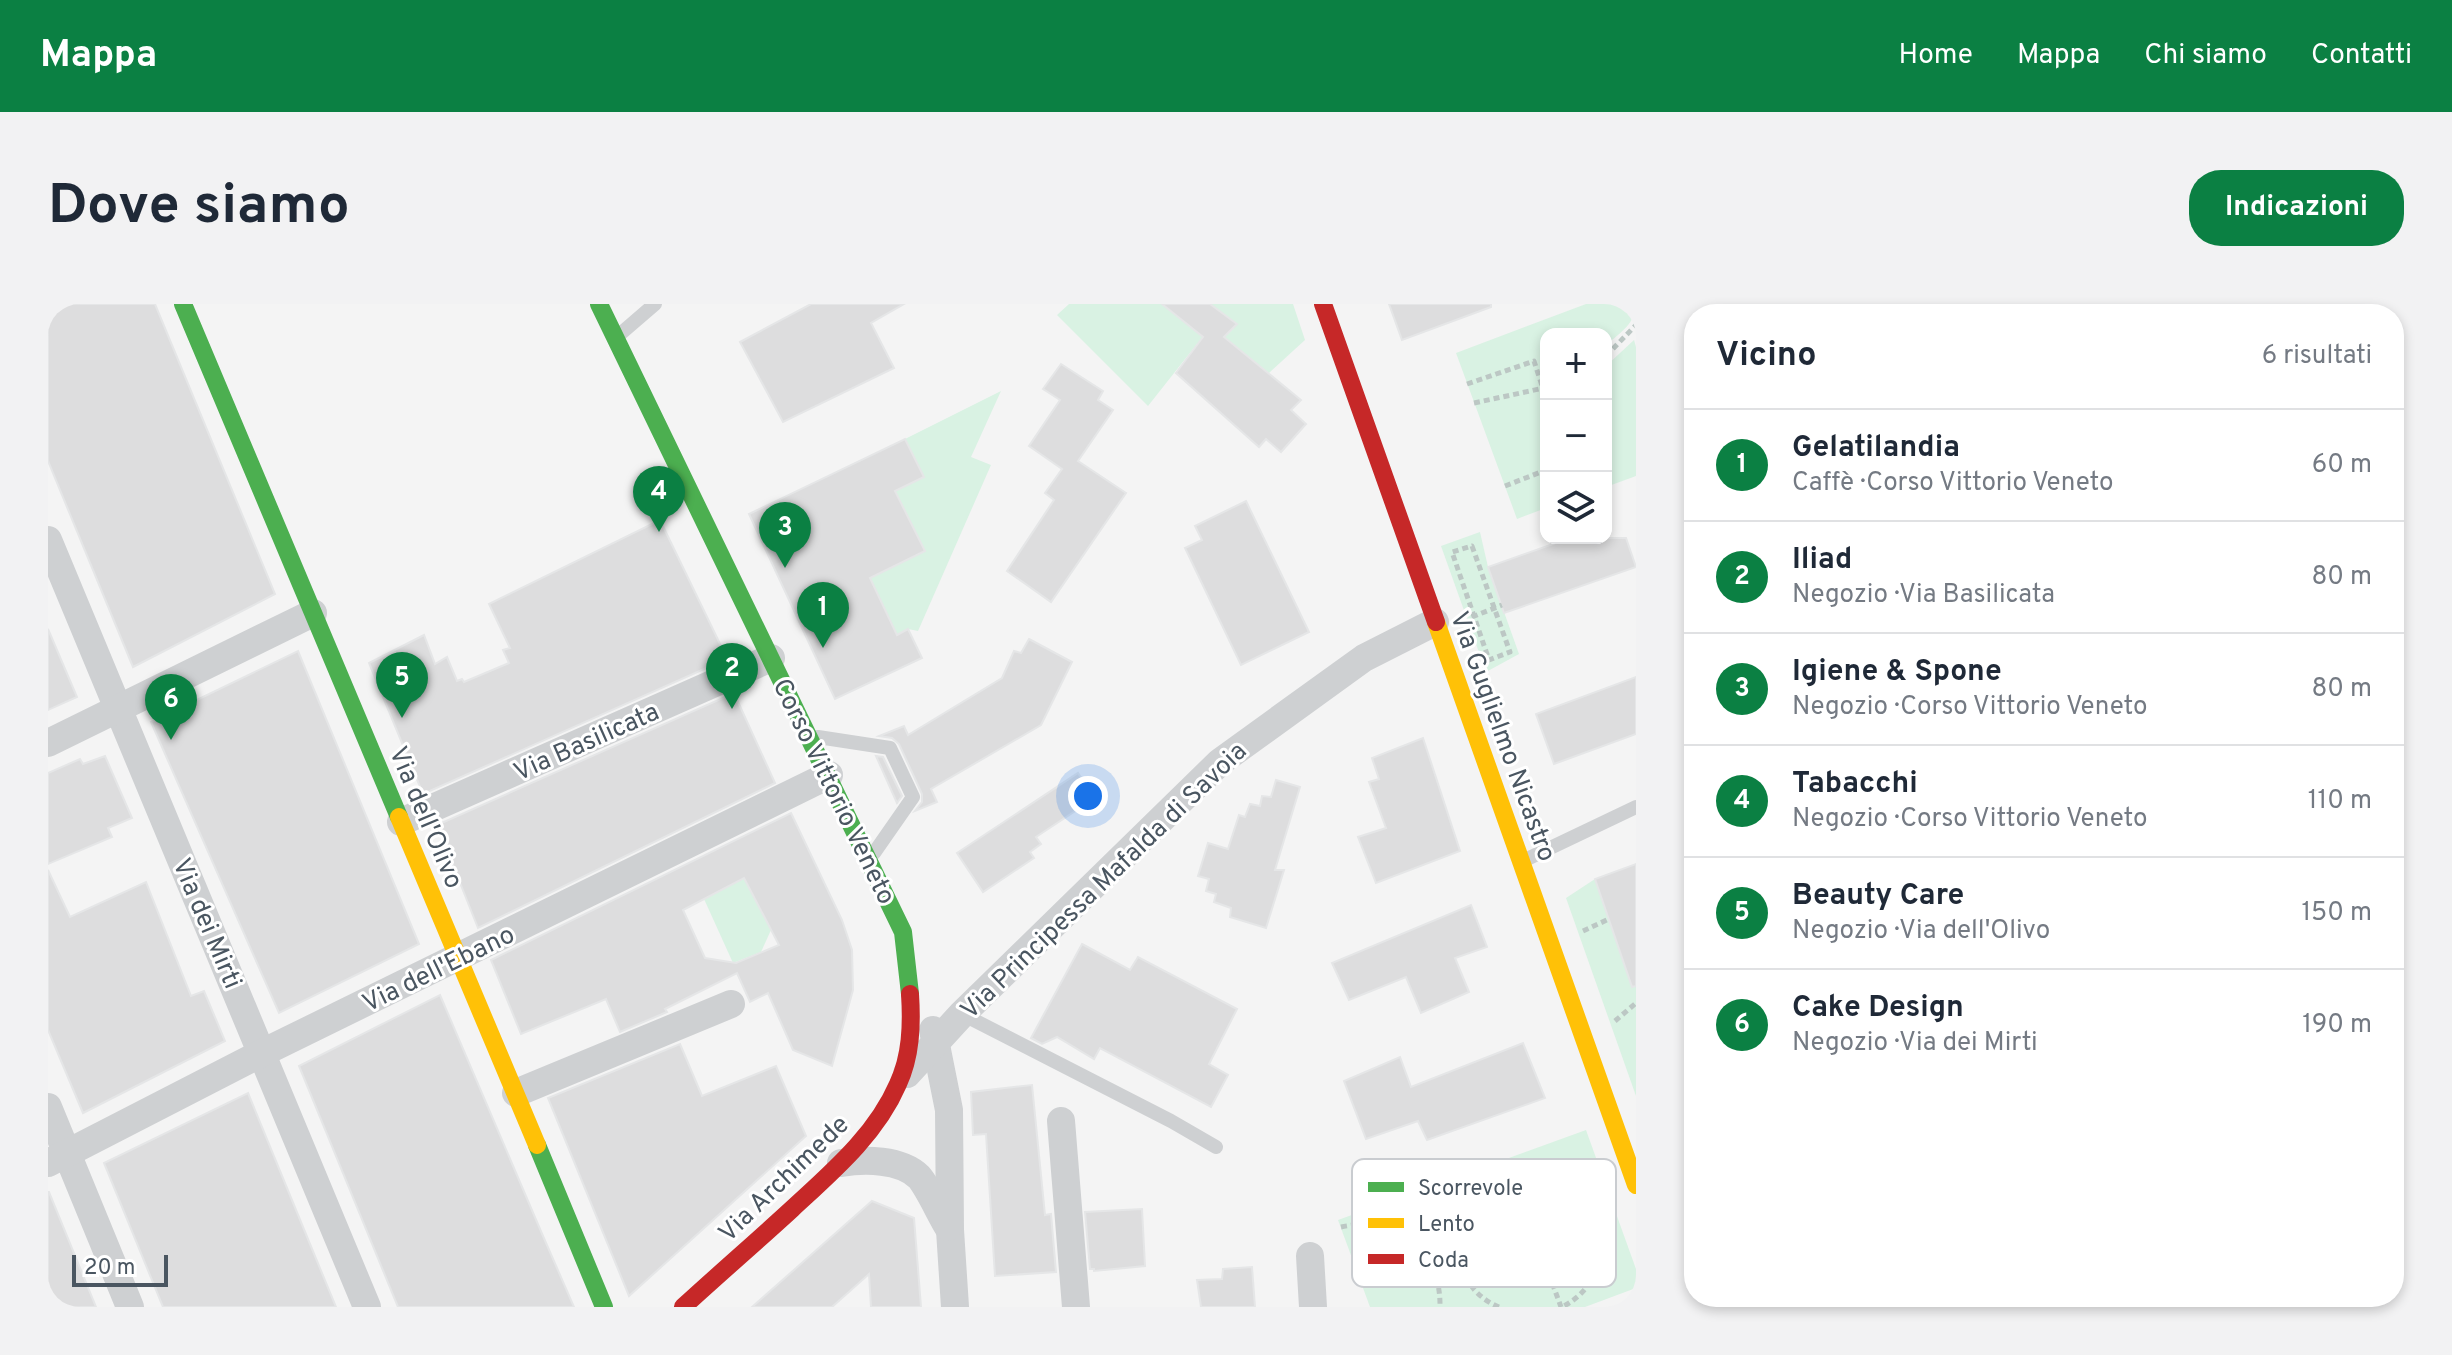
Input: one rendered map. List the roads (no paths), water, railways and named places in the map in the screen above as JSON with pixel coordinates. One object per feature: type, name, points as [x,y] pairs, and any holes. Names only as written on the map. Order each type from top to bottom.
[{"type":"street","name":"Via dell'Olivo","points":[[183,304],[604,1307]]},
{"type":"street","name":"Corso Vittorio Veneto","points":[[599,304],[903,932]]},
{"type":"street","name":"Via Guglielmo Nicastro","points":[[1323,304],[1636,1185]]},
{"type":"street","name":"Via dei Mirti","points":[[48,540],[367,1307]]},
{"type":"street","points":[[48,743],[313,613]]},
{"type":"street","name":"Via Principessa Mafalda di Savoia","points":[[892,1095],[962,1014],[1220,762],[1364,658],[1435,622]]},
{"type":"street","name":"Via Basilicata","points":[[401,822],[771,658]]},
{"type":"street","name":"Via dell'Ebano","points":[[58,1158],[262,1053],[829,775]]},
{"type":"street","points":[[903,932],[937,1041],[949,1110],[950,1230],[955,1307]]},
{"type":"street","name":"Via Archimede","points":[[683,1307],[841,1163],[867,1136],[892,1095],[908,1052],[912,1021],[903,932]]},
{"type":"street","points":[[516,1093],[731,1004]]},
{"type":"street","points":[[949,1110],[941,1094],[928,1085],[911,1084],[892,1095],[887,1126],[950,1230]]},
{"type":"street","points":[[49,1110],[58,1158],[130,1307]]},
{"type":"street","points":[[1061,1121],[1076,1307]]},
{"type":"street","points":[[841,1163],[858,1160],[894,1164],[919,1177]]},
{"type":"street","points":[[1310,1256],[1313,1307]]},
{"type":"lane","points":[[616,338],[655,304]]},
{"type":"lane","points":[[809,736],[890,748],[913,797],[869,860]]},
{"type":"lane","points":[[1521,862],[1636,807]]},
{"type":"lane","points":[[962,1014],[1216,1147]]},
{"type":"place","name":"Tabacchi","points":[[659,532]]},
{"type":"place","name":"Igiene & Spone","points":[[785,568]]},
{"type":"place","name":"Gelatilandia","points":[[823,648]]},
{"type":"place","name":"Iliad","points":[[732,709]]},
{"type":"place","name":"Beauty Care","points":[[402,718]]},
{"type":"place","name":"Cake Design","points":[[171,740]]}]
